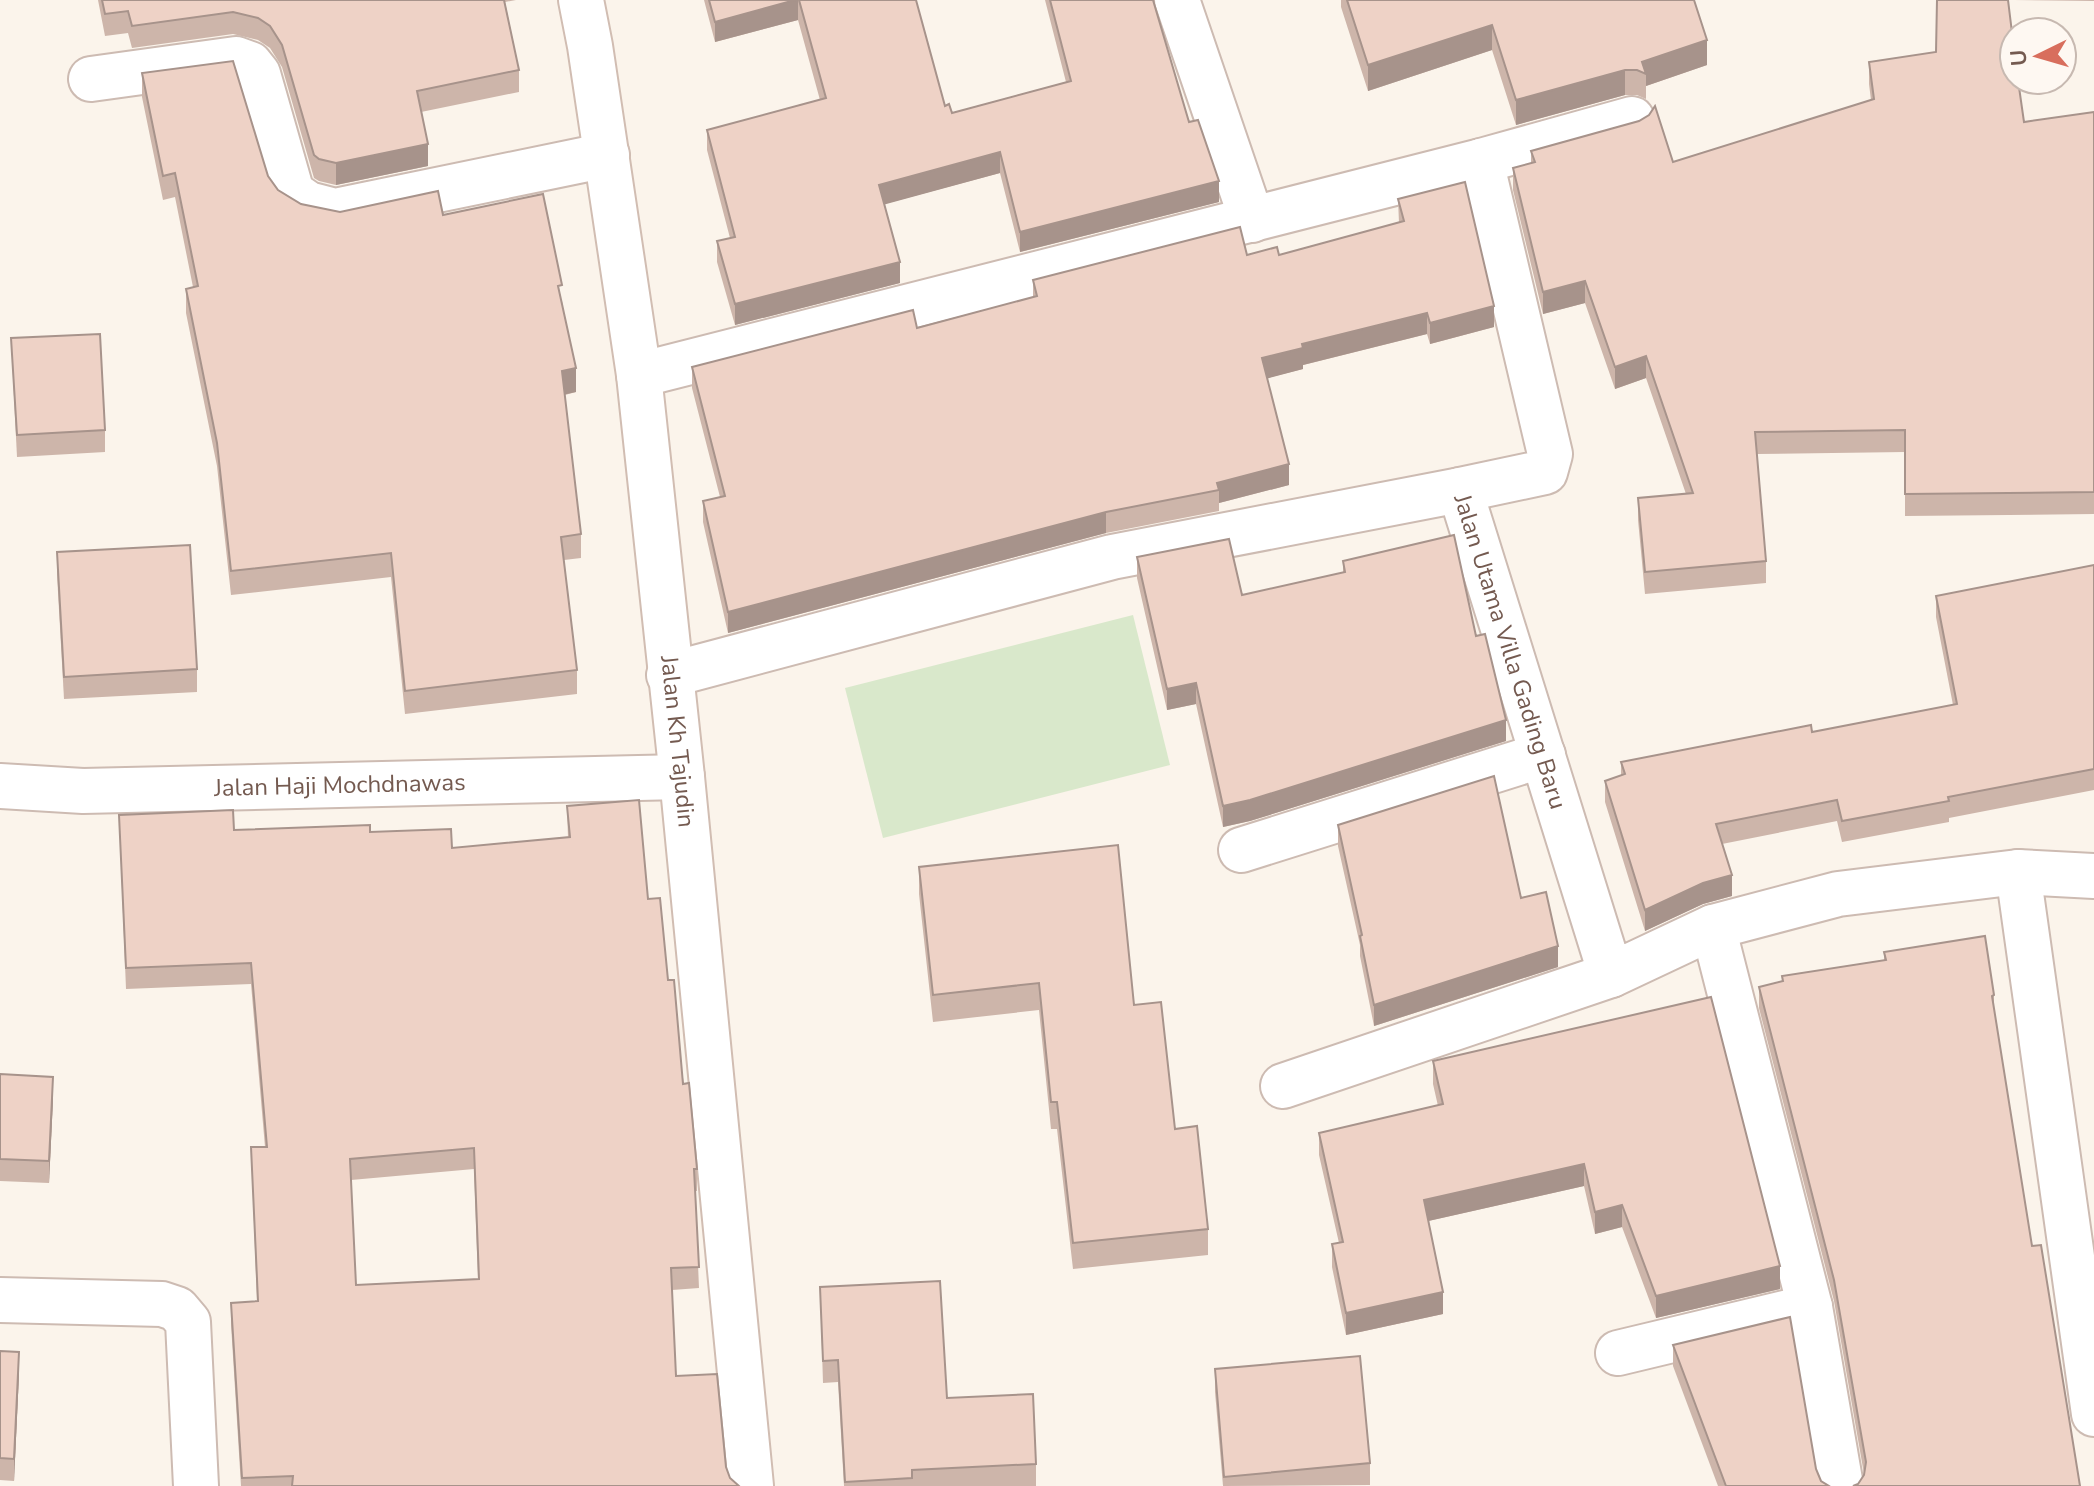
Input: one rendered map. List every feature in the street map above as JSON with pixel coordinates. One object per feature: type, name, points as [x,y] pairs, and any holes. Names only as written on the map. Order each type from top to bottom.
[{"type":"street","name":"Jalan Kh Tajudin","points":[[581,0],[639,375],[682,777],[751,1486]]},
{"type":"street","points":[[1177,0],[1252,220]]},
{"type":"street","points":[[91,79],[236,59],[250,64],[258,74],[292,193],[308,204],[335,211],[607,155]]},
{"type":"street","points":[[639,375],[1481,161],[1632,119]]},
{"type":"street","points":[[1460,490],[1545,472],[1550,454],[1481,161]]},
{"type":"street","name":"Jalan Utama Villa Gading Baru","points":[[669,675],[1112,557],[1460,490],[1611,975]]},
{"type":"street","points":[[1241,850],[1543,755]]},
{"type":"street","name":"Jalan Haji Mochdnawas","points":[[0,786],[83,791],[682,777]]},
{"type":"street","points":[[1283,1086],[1611,975],[1713,927],[1838,894],[2018,872],[2094,876]]},
{"type":"street","points":[[2018,872],[2081,1232],[2094,1414]]},
{"type":"street","points":[[1713,927],[1810,1307],[1841,1486]]},
{"type":"street","points":[[0,1300],[162,1304],[177,1309],[188,1322],[196,1486]]},
{"type":"street","points":[[1618,1353],[1810,1307]]},
{"type":"green space","points":[[1133,615],[1170,765],[883,838],[845,688]]},
{"type":"building","points":[[102,0],[504,0],[519,70],[417,91],[428,144],[336,163],[314,155],[282,45],[270,26],[258,18],[233,12],[132,26],[128,11],[105,14]]},
{"type":"building","points":[[709,0],[795,0],[715,22]]},
{"type":"building","points":[[799,0],[916,0],[945,106],[949,104],[952,113],[1071,81],[1050,0],[1153,0],[1189,122],[1198,120],[1219,181],[1020,232],[1000,152],[879,185],[900,262],[735,304],[717,241],[735,237],[707,130],[826,98]]},
{"type":"building","points":[[1347,0],[1694,0],[1707,40],[1642,62],[1646,74],[1625,70],[1516,100],[1492,25],[1368,65]]},
{"type":"building","points":[[1937,0],[2008,0],[2010,16],[1998,16],[1998,96],[2020,96],[2024,122],[2094,112],[2094,492],[1905,494],[1905,430],[1755,432],[1766,561],[1645,572],[1638,498],[1693,493],[1646,356],[1615,367],[1585,281],[1543,292],[1513,168],[1535,162],[1531,151],[1639,121],[1649,115],[1655,106],[1673,162],[1874,99],[1869,62],[1936,52]]},
{"type":"building","points":[[233,61],[268,176],[278,190],[301,204],[340,212],[438,191],[443,215],[543,194],[562,285],[558,286],[576,368],[562,371],[581,534],[561,537],[577,670],[405,691],[391,553],[231,571],[217,443],[186,289],[198,286],[175,173],[163,176],[142,73]]},
{"type":"building","points":[[1465,182],[1494,306],[1430,323],[1427,313],[1302,344],[1303,348],[1262,358],[1289,464],[1217,483],[1219,490],[1106,512],[728,612],[703,501],[725,496],[692,367],[913,310],[917,328],[1037,296],[1033,280],[1240,227],[1247,255],[1277,247],[1279,255],[1404,221],[1398,199]]},
{"type":"building","points":[[100,334],[105,430],[17,435],[11,338]]},
{"type":"building","points":[[1454,535],[1476,636],[1485,634],[1506,720],[1223,806],[1196,683],[1167,689],[1137,557],[1229,539],[1242,595],[1345,572],[1343,561]]},
{"type":"building","points":[[190,545],[197,669],[64,677],[57,552]]},
{"type":"building","points":[[2094,565],[2094,769],[1842,821],[1837,800],[1716,824],[1732,875],[1703,883],[1645,910],[1605,781],[1625,774],[1621,762],[1811,725],[1812,732],[1957,704],[1936,596]]},
{"type":"building","points":[[1494,776],[1521,898],[1546,892],[1558,946],[1374,1005],[1338,825]]},
{"type":"building","points":[[639,800],[648,899],[660,898],[668,980],[674,980],[683,1084],[689,1083],[697,1169],[694,1169],[699,1267],[671,1268],[676,1376],[717,1374],[726,1467],[730,1478],[739,1486],[292,1486],[293,1476],[242,1478],[231,1303],[258,1301],[251,1147],[267,1147],[251,963],[126,968],[119,815],[233,810],[234,830],[370,825],[370,832],[451,829],[452,848],[570,837],[567,806]],"holes":[[[474,1148],[479,1279],[356,1285],[350,1159]]]},
{"type":"building","points":[[1118,845],[1134,1005],[1161,1002],[1175,1129],[1197,1126],[1208,1229],[1073,1243],[1057,1102],[1051,1102],[1039,983],[933,995],[919,867]]},
{"type":"building","points":[[1985,936],[2032,1246],[2041,1245],[2080,1486],[1853,1486],[1864,1475],[1866,1462],[1834,1280],[1759,987],[1783,981],[1782,976],[1886,960],[1884,952]]},
{"type":"building","points":[[1711,997],[1780,1266],[1656,1296],[1622,1205],[1595,1212],[1584,1164],[1424,1200],[1443,1292],[1346,1313],[1332,1244],[1343,1242],[1319,1133],[1443,1104],[1433,1061]]},
{"type":"building","points":[[0,1074],[53,1077],[49,1161],[0,1159]]},
{"type":"building","points":[[940,1281],[947,1398],[1033,1394],[1036,1464],[912,1470],[912,1478],[845,1482],[838,1360],[823,1361],[820,1287]]},
{"type":"building","points":[[1790,1317],[1816,1469],[1821,1481],[1829,1486],[1726,1486],[1673,1345]]},
{"type":"building","points":[[0,1351],[19,1352],[14,1459],[0,1458]]},
{"type":"building","points":[[1360,1356],[1370,1463],[1224,1477],[1215,1369]]}]
